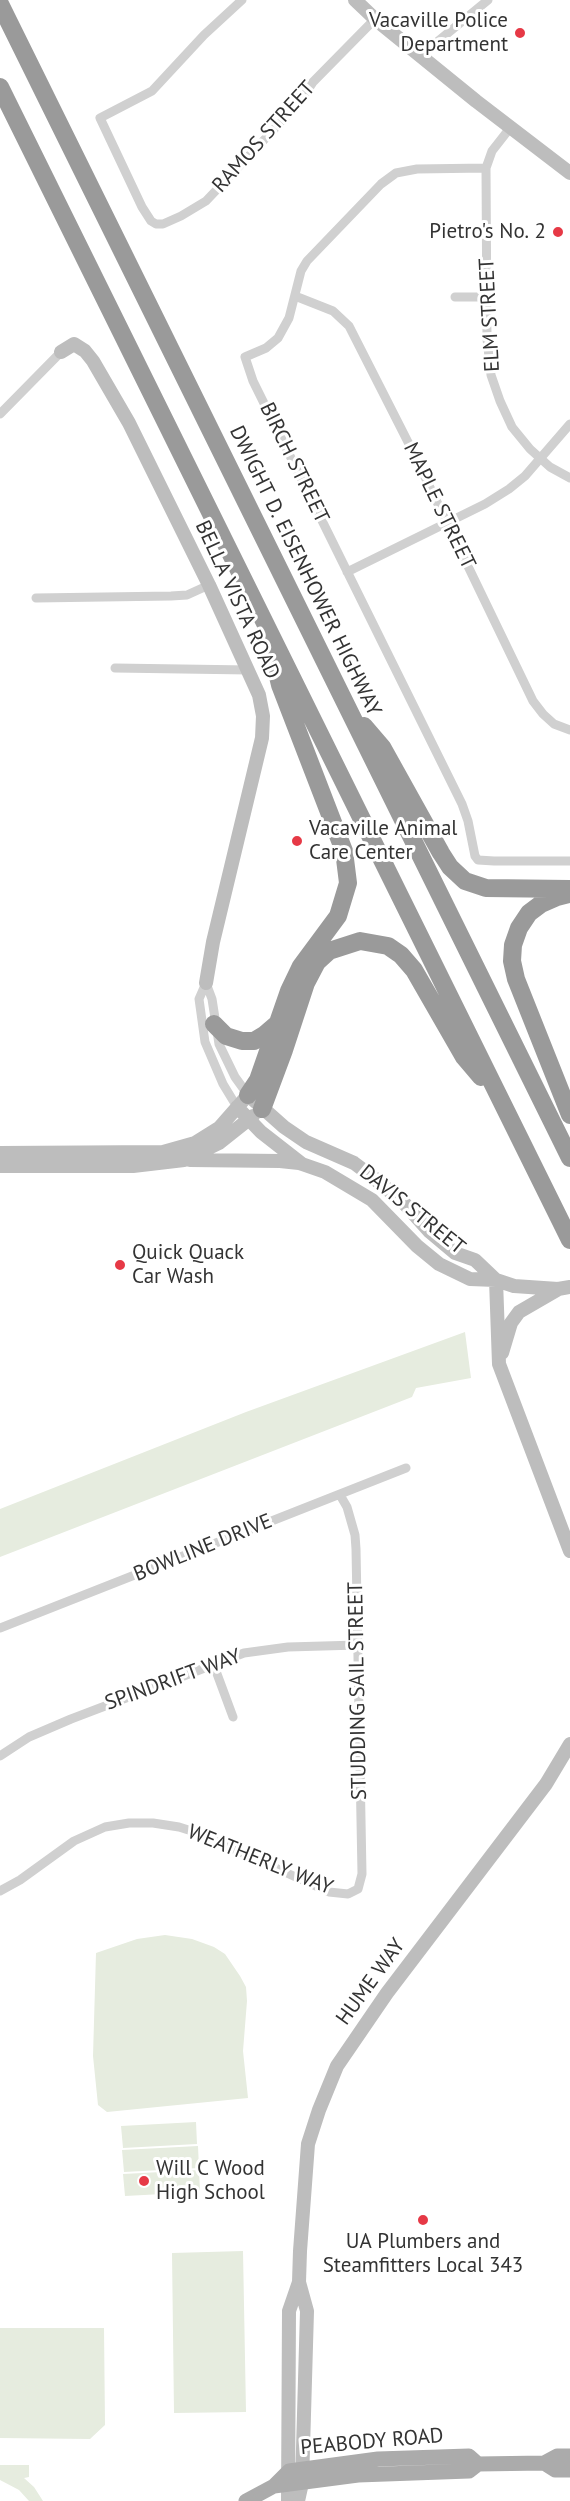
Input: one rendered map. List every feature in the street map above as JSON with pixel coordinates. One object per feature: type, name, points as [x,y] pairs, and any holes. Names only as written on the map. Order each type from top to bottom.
[{"type":"highway","name":"DWIGHT D. EISENHOWER HIGHWAY","points":[[0,4],[570,1158]]},
{"type":"highway","points":[[0,87],[570,1240]]},
{"type":"highway","points":[[0,108],[24,136]]},
{"type":"highway","points":[[243,1101],[258,1080],[301,966],[338,915],[346,890],[348,868],[344,851],[280,685],[265,622]]},
{"type":"highway","points":[[346,706],[382,747],[441,853],[457,875],[486,888],[570,888]]},
{"type":"highway","points":[[570,894],[549,900],[529,914],[519,928],[513,945],[512,961],[516,979],[570,1115]]},
{"type":"highway","points":[[255,1114],[306,983],[317,962],[329,951],[360,941],[388,946],[401,955],[426,990],[464,1057],[501,1101]]},
{"type":"highway","points":[[214,1024],[226,1036],[242,1041],[254,1041],[278,1023]]},
{"type":"main road","name":"PEABODY ROAD","points":[[246,2501],[291,2482],[378,2459],[469,2456],[478,2464],[544,2463],[557,2456],[570,2456]]},
{"type":"main road","name":"PEABODY ROAD","points":[[544,2463],[555,2470],[570,2470]]},
{"type":"street","name":"RAMOS STREET","points":[[242,0],[204,35],[152,91],[100,118],[143,209],[151,221],[163,224],[206,201],[300,102],[313,82],[375,19]]},
{"type":"street","points":[[355,0],[420,56],[570,173]]},
{"type":"street","points":[[420,56],[488,0]]},
{"type":"street","name":"ELM STREET","points":[[510,128],[492,151],[486,168],[487,339],[491,375],[500,401],[513,427],[530,449],[570,478]]},
{"type":"street","name":"BIRCH STREET","points":[[486,168],[417,169],[396,173],[381,184],[307,261],[301,271],[289,318],[278,338],[266,348],[245,357],[253,381],[462,804],[475,856],[478,860],[492,861],[570,861]]},
{"type":"street","name":"MAPLE STREET","points":[[295,296],[333,311],[349,326],[533,701],[554,724],[570,730]]},
{"type":"street","points":[[455,297],[487,297]]},
{"type":"street","name":"BELLA VISTA ROAD","points":[[61,352],[74,344],[93,361],[129,423],[209,585],[259,695],[263,716],[262,738],[213,942],[206,983],[199,999],[205,1042],[223,1084],[243,1101]]},
{"type":"street","points":[[0,414],[61,352]]},
{"type":"street","points":[[0,398],[8,405]]},
{"type":"street","points":[[347,572],[485,504],[509,489],[541,458],[570,424]]},
{"type":"street","points":[[36,598],[187,595],[209,585]]},
{"type":"street","points":[[116,668],[249,670]]},
{"type":"street","name":"BELLA VISTA ROAD","points":[[206,983],[212,999],[214,1024],[219,1044],[243,1101]]},
{"type":"street","points":[[0,1153],[163,1152],[195,1143],[219,1128],[243,1101]]},
{"type":"street","name":"DAVIS STREET","points":[[243,1101],[302,1164],[325,1172],[372,1200],[417,1246],[439,1264],[470,1279],[496,1280],[514,1286],[564,1288]]},
{"type":"street","points":[[184,1160],[219,1143],[255,1114]]},
{"type":"street","name":"DAVIS STREET","points":[[255,1114],[361,1168],[404,1203],[430,1232],[455,1253],[475,1260],[496,1280]]},
{"type":"street","points":[[0,1166],[133,1166],[184,1160],[279,1161],[302,1164]]},
{"type":"street","points":[[496,1280],[499,1364],[570,1551]]},
{"type":"street","points":[[499,1364],[511,1323],[519,1312],[564,1288]]},
{"type":"street","name":"BOWLINE DRIVE","points":[[0,1628],[406,1468]]},
{"type":"street","name":"STUDDING SAIL STREET","points":[[340,1495],[348,1507],[355,1535],[362,1875],[358,1889]]},
{"type":"street","name":"SPINDRIFT WAY","points":[[0,1756],[28,1737],[213,1663],[265,1649],[358,1645]]},
{"type":"street","points":[[213,1663],[233,1717]]},
{"type":"street","name":"HUME WAY","points":[[298,2501],[291,2482],[307,2311],[299,2282],[308,2144],[319,2110],[337,2066],[387,1993],[546,1784],[570,1744]]},
{"type":"street","name":"WEATHERLY WAY","points":[[0,1891],[88,1834],[105,1827],[141,1823],[179,1827],[198,1833],[329,1892],[348,1893],[358,1889]]},
{"type":"shaded area","points":[[465,1332],[471,1378],[416,1388],[412,1397],[0,1557],[0,1509],[246,1412]]},
{"type":"shaded area","points":[[165,1935],[192,1939],[214,1947],[225,1954],[246,1987],[243,2051],[248,2098],[107,2112],[98,2105],[93,2056],[96,1953],[137,1939]]},
{"type":"shaded area","points":[[196,2122],[197,2144],[123,2148],[121,2126]]},
{"type":"shaded area","points":[[198,2146],[199,2168],[124,2172],[122,2150]]},
{"type":"shaded area","points":[[199,2170],[200,2192],[125,2196],[123,2174]]},
{"type":"shaded area","points":[[243,2251],[246,2412],[174,2413],[172,2253]]},
{"type":"shaded area","points":[[0,2328],[104,2328],[105,2425],[90,2439],[0,2438]]},
{"type":"shaded area","points":[[0,2465],[29,2465],[29,2477],[24,2478],[34,2487],[43,2501],[29,2501],[19,2490],[0,2480]]},
{"type":"place","name":"Vacaville Police Department","points":[[520,33]]},
{"type":"place","name":"Pietro's No. 2","points":[[558,232]]},
{"type":"place","name":"Vacaville Animal Care Center","points":[[297,841]]},
{"type":"place","name":"Quick Quack Car Wash","points":[[120,1265]]},
{"type":"place","name":"Will C Wood High School","points":[[144,2181]]},
{"type":"place","name":"UA Plumbers and Steamfitters Local 343","points":[[423,2220]]}]
